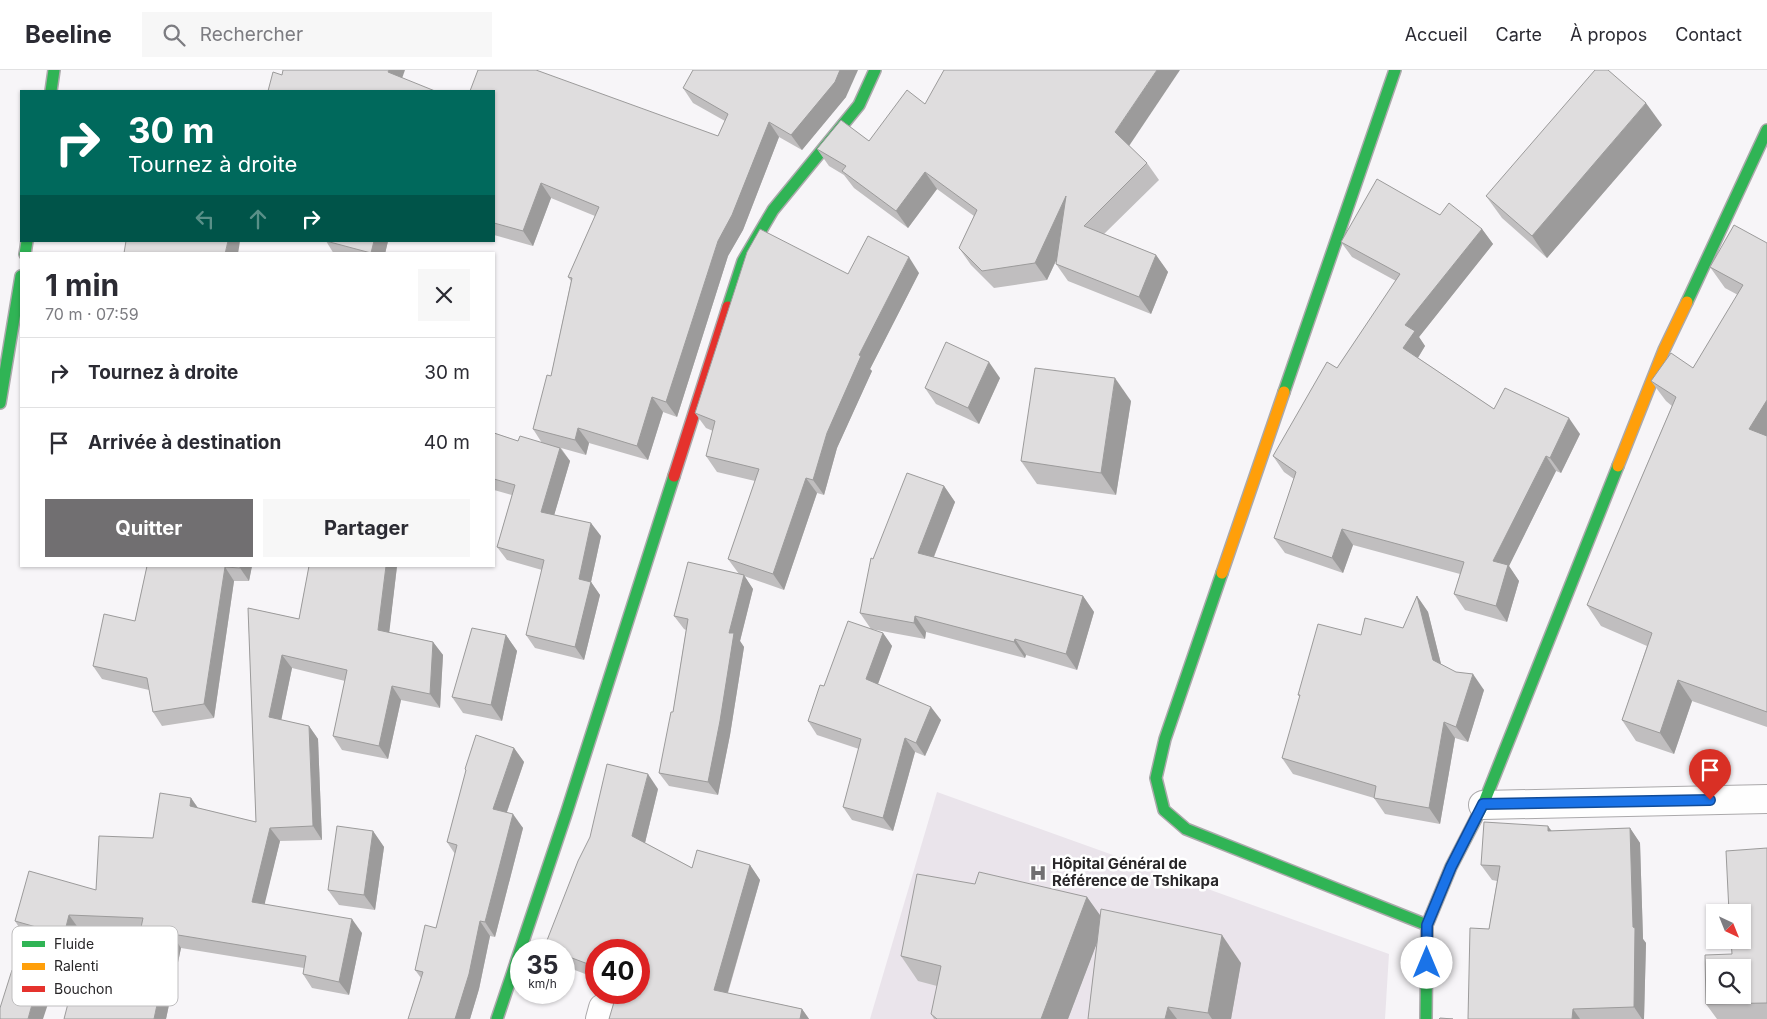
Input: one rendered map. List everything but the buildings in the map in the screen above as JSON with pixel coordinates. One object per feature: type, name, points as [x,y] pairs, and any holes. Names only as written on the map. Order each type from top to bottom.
[{"type":"main road","points":[[51,90],[54,70]]},
{"type":"main road","points":[[497,1019],[567,812],[743,261],[773,210],[859,106],[875,70]]},
{"type":"main road","points":[[1395,70],[1165,739],[1156,778],[1164,810],[1186,829],[1427,925]]},
{"type":"main road","points":[[1426,1019],[1427,925],[1451,867],[1483,804],[1664,350],[1767,130]]},
{"type":"main road","points":[[0,403],[20,282]]},
{"type":"street","points":[[1483,804],[1767,799]]},
{"type":"shaded area","name":"Hôpital Général de Référence de Tshikapa","points":[[937,792],[1389,954],[1385,1019],[870,1019]]},
{"type":"traffic: fast","points":[[51,90],[54,70]]},
{"type":"traffic: fast","points":[[728,307],[743,261],[773,210],[859,105],[875,70]]},
{"type":"traffic: fast","points":[[1284,392],[1395,70]]},
{"type":"traffic: fast","points":[[1687,302],[1767,130]]},
{"type":"traffic: fast","points":[[25,252],[27,242]]},
{"type":"traffic: fast","points":[[0,403],[20,282]]},
{"type":"traffic: fast","points":[[1426,1019],[1427,925],[1451,867],[1483,805],[1618,466]]},
{"type":"traffic: fast","points":[[497,1019],[567,811],[674,476]]},
{"type":"traffic: fast","points":[[1222,573],[1165,739],[1156,778],[1164,810],[1186,829],[1427,925]]},
{"type":"traffic: slow","points":[[1618,466],[1664,350],[1687,302]]},
{"type":"traffic: slow","points":[[1222,573],[1284,392]]},
{"type":"traffic: jam","points":[[674,476],[728,307]]},
{"type":"place","name":"Hôpital Général de Référence de Tshikapa","points":[[1038,873]]},
{"type":"route","points":[[1427,963],[1427,925],[1451,867],[1483,804],[1710,800]]}]
